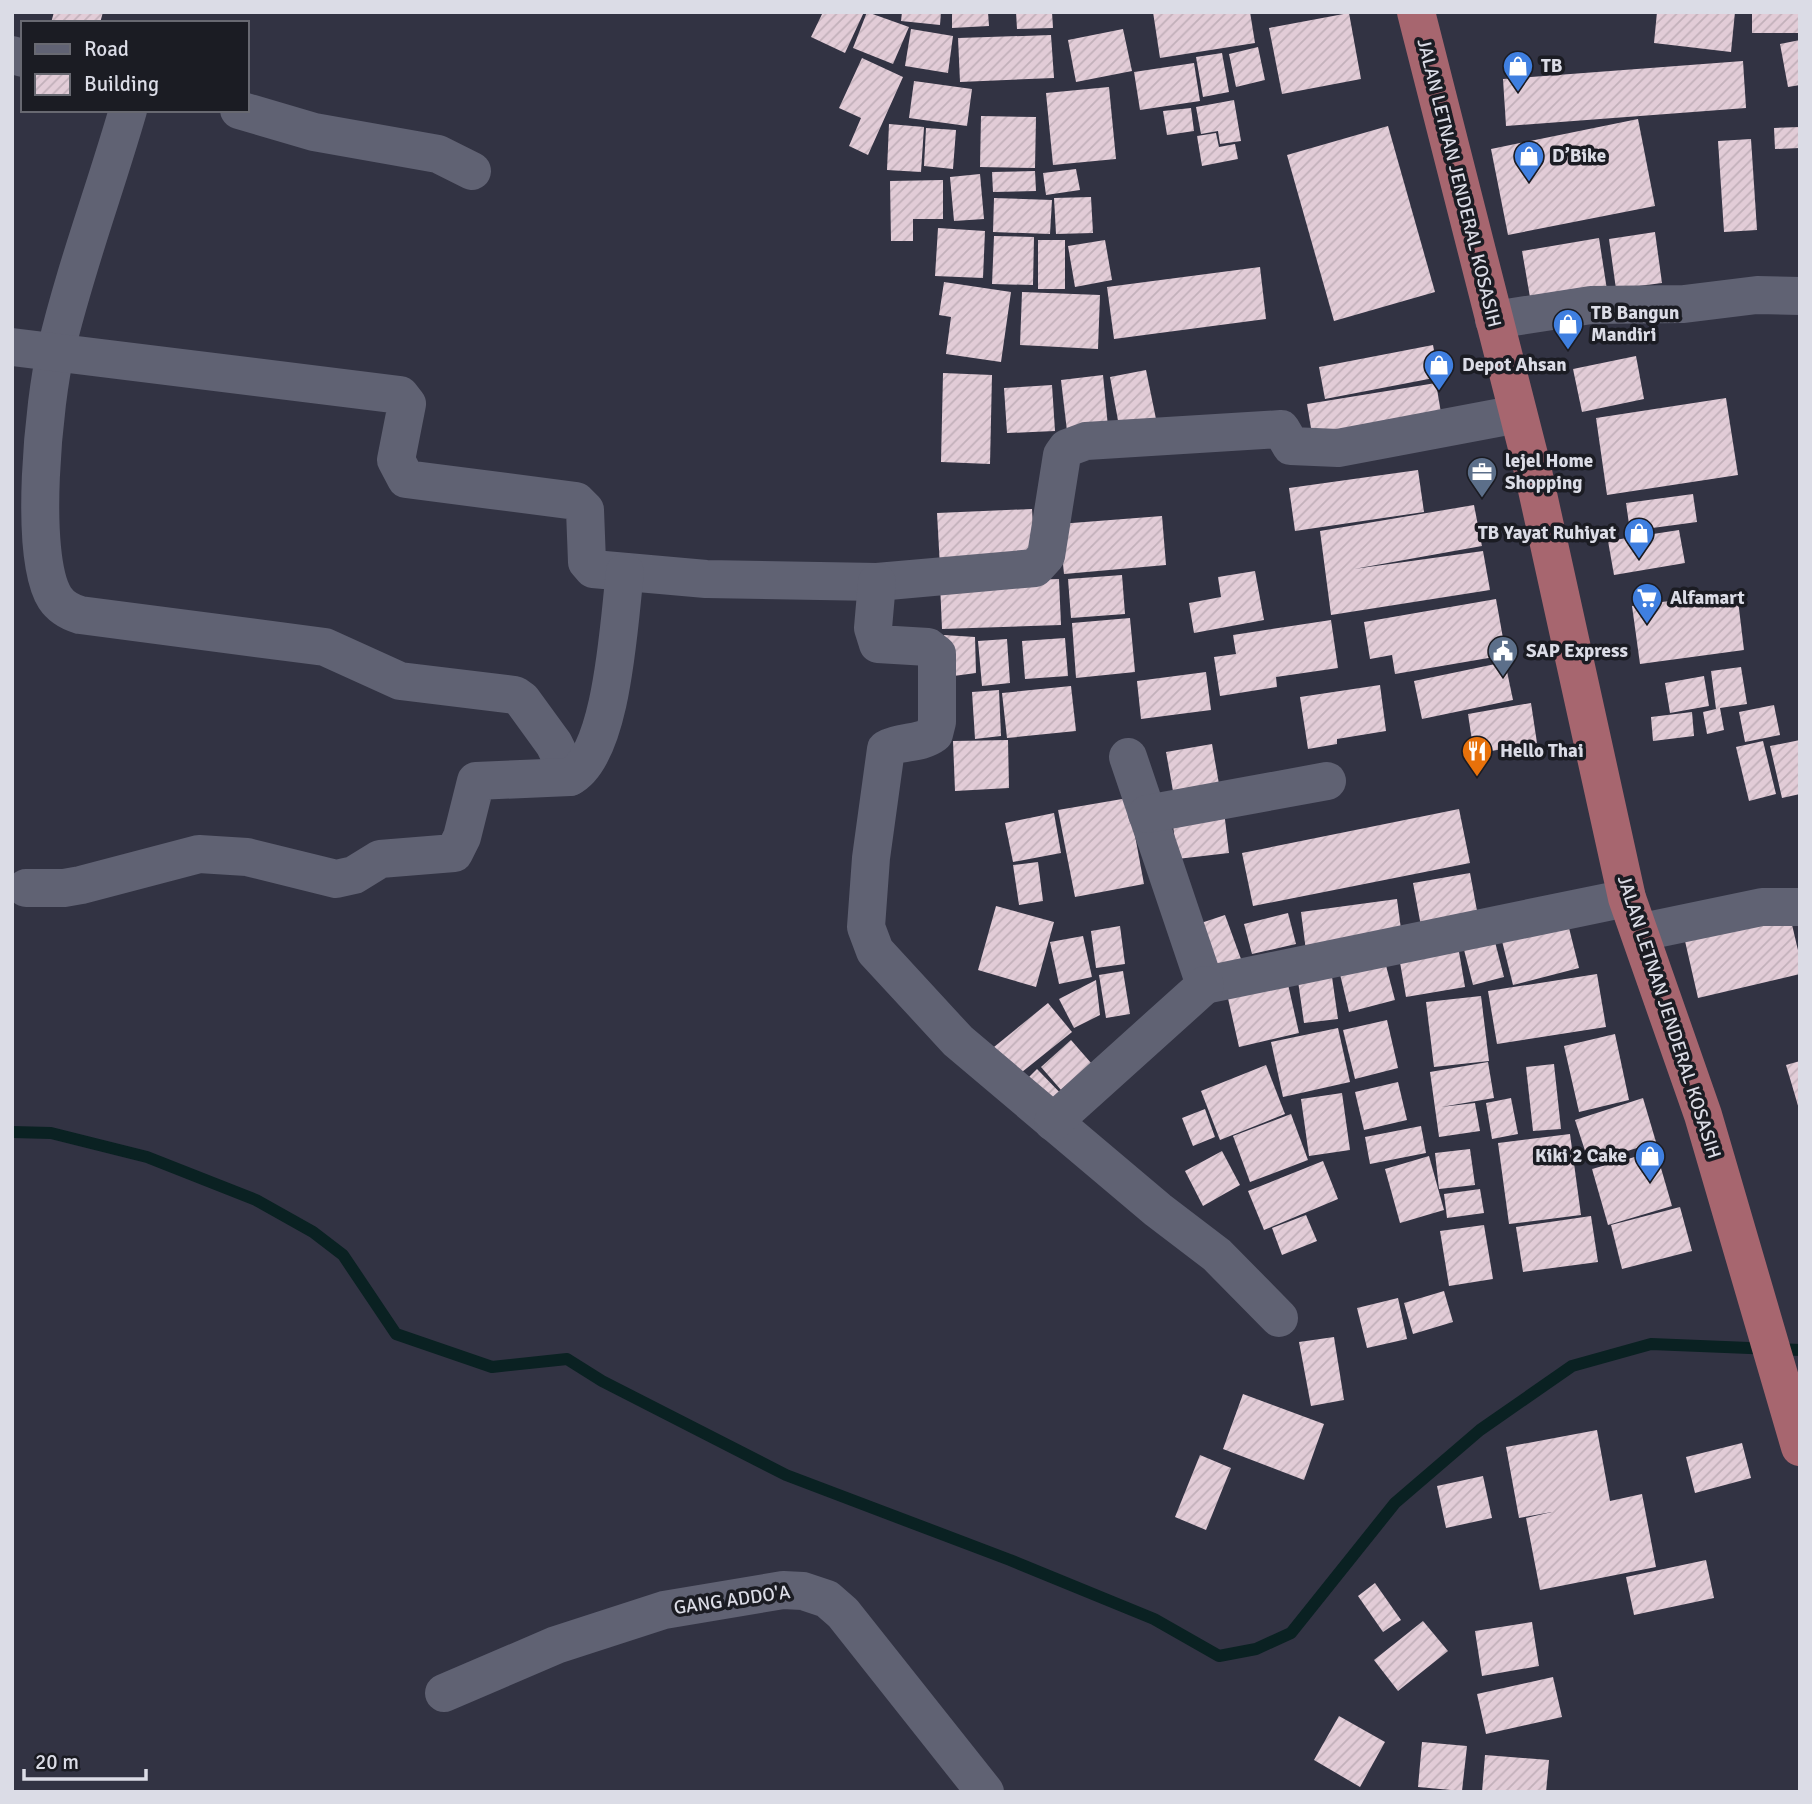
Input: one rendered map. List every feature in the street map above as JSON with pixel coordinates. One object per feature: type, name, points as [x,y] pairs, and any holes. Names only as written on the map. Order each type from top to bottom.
[{"type":"highway","name":"JALAN LETNAN JENDERAL KOSASIH","points":[[1416,12],[1532,467],[1634,915],[1703,1115],[1800,1447]]},
{"type":"street","points":[[127,112],[55,351],[39,476],[40,520],[48,582],[55,598],[67,610],[80,615],[325,647],[400,681],[515,695],[522,700],[554,744],[570,777]]},
{"type":"street","points":[[246,112],[314,132],[438,154],[472,171]]},
{"type":"street","points":[[1494,320],[1591,305],[1684,304],[1757,295],[1800,296]]},
{"type":"street","points":[[12,347],[400,395],[407,404],[396,460],[407,479],[576,501],[585,510],[589,567],[598,571],[706,579],[877,582],[1035,568],[1046,556],[1062,455],[1067,448],[1086,441],[1281,429],[1291,446],[1338,448],[1518,414]]},
{"type":"street","points":[[26,888],[64,888],[102,881],[199,854],[247,857],[336,879],[346,878],[380,859],[454,853],[462,837],[475,781],[570,777],[578,772],[593,754],[601,730],[625,572]]},
{"type":"street","points":[[877,582],[873,628],[878,644],[928,647],[937,654],[938,666],[934,734],[914,743],[896,744],[886,749],[871,858],[866,927],[869,938],[881,959],[958,1041],[1217,1255],[1279,1318]]},
{"type":"street","points":[[1128,757],[1205,985]]},
{"type":"street","points":[[1147,814],[1326,781]]},
{"type":"street","points":[[1053,1122],[1205,985],[1634,915],[1800,907]]},
{"type":"street","name":"GANG ADDO'A","points":[[444,1693],[556,1645],[664,1610],[783,1590],[803,1591],[827,1599],[860,1631],[985,1792]]},
{"type":"building","points":[[54,12],[103,12],[101,21],[52,21]]},
{"type":"building","points":[[823,12],[864,12],[845,53],[811,37]]},
{"type":"building","points":[[867,12],[909,27],[893,64],[853,48]]},
{"type":"building","points":[[902,12],[941,12],[940,25],[901,21]]},
{"type":"building","points":[[952,12],[988,12],[989,26],[952,28]]},
{"type":"building","points":[[1016,12],[1052,12],[1053,28],[1017,29]]},
{"type":"building","points":[[1153,12],[1250,12],[1255,43],[1160,58]]},
{"type":"building","points":[[1657,12],[1735,12],[1731,52],[1654,43]]},
{"type":"building","points":[[1752,12],[1800,12],[1800,33],[1752,33]]},
{"type":"building","points":[[1349,13],[1361,79],[1282,94],[1269,28]]},
{"type":"building","points":[[911,29],[953,36],[948,73],[905,66]]},
{"type":"building","points":[[1123,29],[1132,71],[1076,82],[1068,40]]},
{"type":"building","points":[[1051,35],[1054,78],[960,82],[958,38]]},
{"type":"building","points":[[1800,40],[1800,85],[1788,87],[1780,44]]},
{"type":"building","points":[[1258,47],[1265,80],[1236,87],[1229,54]]},
{"type":"building","points":[[1222,53],[1229,92],[1203,97],[1196,57]]},
{"type":"building","points":[[862,58],[903,77],[868,155],[849,146],[861,118],[839,108]]},
{"type":"building","points":[[1743,61],[1746,108],[1506,126],[1503,79]]},
{"type":"building","points":[[1194,63],[1200,101],[1140,110],[1134,72]]},
{"type":"building","points":[[914,81],[972,89],[967,126],[909,118]]},
{"type":"building","points":[[1109,87],[1116,159],[1053,165],[1046,93]]},
{"type":"building","points":[[1234,100],[1241,141],[1220,144],[1218,131],[1201,134],[1196,107]]},
{"type":"building","points":[[1191,108],[1194,131],[1167,135],[1163,111]]},
{"type":"building","points":[[981,116],[1036,117],[1035,168],[980,167]]},
{"type":"building","points":[[1638,119],[1655,206],[1508,235],[1491,149]]},
{"type":"building","points":[[889,124],[924,127],[921,172],[887,170]]},
{"type":"building","points":[[1388,126],[1435,292],[1334,321],[1287,155]]},
{"type":"building","points":[[1800,127],[1800,148],[1775,149],[1774,128]]},
{"type":"building","points":[[926,128],[956,130],[953,169],[924,166]]},
{"type":"building","points":[[1216,133],[1219,147],[1235,144],[1238,159],[1202,166],[1197,136]]},
{"type":"building","points":[[1751,139],[1757,230],[1724,232],[1718,141]]},
{"type":"building","points":[[1076,169],[1080,190],[1046,195],[1043,173]]},
{"type":"building","points":[[1035,171],[1036,191],[993,192],[992,172]]},
{"type":"building","points":[[980,174],[984,219],[954,221],[950,177]]},
{"type":"building","points":[[943,180],[943,219],[913,219],[913,241],[891,241],[890,181]]},
{"type":"building","points":[[1091,197],[1093,233],[1056,234],[1054,198]]},
{"type":"building","points":[[994,198],[1052,200],[1050,234],[993,232]]},
{"type":"building","points":[[938,228],[985,231],[983,278],[935,276]]},
{"type":"building","points":[[1655,232],[1662,283],[1616,289],[1609,239]]},
{"type":"building","points":[[994,236],[1034,237],[1033,285],[992,284]]},
{"type":"building","points":[[1599,238],[1607,290],[1531,303],[1522,251]]},
{"type":"building","points":[[1038,240],[1065,240],[1065,289],[1038,289]]},
{"type":"building","points":[[1105,240],[1112,280],[1075,287],[1068,246]]},
{"type":"building","points":[[1260,267],[1266,319],[1114,339],[1107,287]]},
{"type":"building","points":[[944,282],[1011,292],[1001,362],[946,354],[951,317],[939,315]]},
{"type":"building","points":[[1022,292],[1100,295],[1098,349],[1020,345]]},
{"type":"building","points":[[1433,345],[1439,377],[1325,399],[1319,367]]},
{"type":"building","points":[[1636,356],[1644,399],[1582,412],[1573,369]]},
{"type":"building","points":[[1146,370],[1156,419],[1119,426],[1110,377]]},
{"type":"building","points":[[943,373],[992,375],[990,464],[941,462]]},
{"type":"building","points":[[1103,375],[1108,427],[1067,431],[1061,380]]},
{"type":"building","points":[[1436,383],[1441,413],[1312,434],[1307,404]]},
{"type":"building","points":[[1052,385],[1055,431],[1007,433],[1004,388]]},
{"type":"building","points":[[1726,398],[1738,475],[1607,495],[1596,418]]},
{"type":"building","points":[[1418,470],[1424,512],[1295,531],[1289,488]]},
{"type":"building","points":[[1693,494],[1697,522],[1630,531],[1626,503]]},
{"type":"building","points":[[1474,505],[1482,546],[1354,569],[1483,551],[1490,590],[1331,615],[1320,531]]},
{"type":"building","points":[[1032,509],[1035,563],[940,567],[937,513]]},
{"type":"building","points":[[1162,516],[1166,565],[1064,574],[1059,524]]},
{"type":"building","points":[[1679,530],[1685,563],[1614,575],[1608,541]]},
{"type":"building","points":[[1255,571],[1264,620],[1194,633],[1189,603],[1221,597],[1218,577]]},
{"type":"building","points":[[1122,575],[1125,614],[1071,618],[1068,579]]},
{"type":"building","points":[[1059,579],[1061,625],[942,629],[940,583]]},
{"type":"building","points":[[1737,592],[1744,650],[1640,664],[1632,606]]},
{"type":"building","points":[[1496,599],[1506,655],[1395,674],[1392,655],[1370,659],[1364,622]]},
{"type":"building","points":[[1130,618],[1135,672],[1076,678],[1072,623]]},
{"type":"building","points":[[1331,620],[1338,668],[1276,677],[1277,687],[1220,696],[1214,657],[1236,654],[1233,635]]},
{"type":"building","points":[[944,635],[975,637],[976,673],[946,677]]},
{"type":"building","points":[[1065,638],[1068,676],[1025,679],[1022,641]]},
{"type":"building","points":[[1007,639],[1010,683],[982,686],[978,641]]},
{"type":"building","points":[[1505,662],[1513,700],[1422,719],[1414,681]]},
{"type":"building","points":[[1741,667],[1747,704],[1720,708],[1724,730],[1707,734],[1703,712],[1716,709],[1711,671]]},
{"type":"building","points":[[1206,672],[1211,710],[1141,719],[1137,681]]},
{"type":"building","points":[[1704,676],[1709,706],[1670,713],[1665,683]]},
{"type":"building","points":[[1380,685],[1386,731],[1337,739],[1337,744],[1308,749],[1300,697]]},
{"type":"building","points":[[1071,686],[1076,731],[1007,738],[1002,693]]},
{"type":"building","points":[[999,690],[1001,736],[975,739],[972,692]]},
{"type":"building","points":[[1531,703],[1537,743],[1474,754],[1468,714]]},
{"type":"building","points":[[1774,705],[1780,735],[1745,742],[1739,712]]},
{"type":"building","points":[[1692,712],[1694,736],[1653,741],[1651,717]]},
{"type":"building","points":[[1008,740],[1009,788],[955,791],[953,741]]},
{"type":"building","points":[[1800,740],[1800,794],[1782,798],[1770,746]]},
{"type":"building","points":[[1763,741],[1776,794],[1749,801],[1736,747]]},
{"type":"building","points":[[1212,744],[1219,784],[1173,791],[1166,752]]},
{"type":"building","points":[[1128,798],[1144,884],[1075,897],[1058,810]]},
{"type":"building","points":[[1459,809],[1470,863],[1253,906],[1242,853]]},
{"type":"building","points":[[1224,811],[1229,853],[1177,859],[1172,816]]},
{"type":"building","points":[[1054,813],[1061,853],[1013,862],[1005,823]]},
{"type":"building","points":[[1038,862],[1043,901],[1019,905],[1013,865]]},
{"type":"building","points":[[1470,873],[1478,916],[1421,926],[1413,883]]},
{"type":"building","points":[[1397,899],[1402,937],[1306,951],[1301,912]]},
{"type":"building","points":[[996,906],[1054,922],[1036,987],[978,970]]},
{"type":"building","points":[[1288,913],[1296,944],[1252,954],[1244,924]]},
{"type":"building","points":[[1225,915],[1241,959],[1213,969],[1198,924]]},
{"type":"building","points":[[1790,916],[1800,959],[1800,974],[1698,998],[1685,941]]},
{"type":"building","points":[[1568,924],[1579,968],[1513,985],[1502,941]]},
{"type":"building","points":[[1120,926],[1125,964],[1096,968],[1091,931]]},
{"type":"building","points":[[1493,934],[1504,977],[1473,985],[1462,942]]},
{"type":"building","points":[[1083,936],[1092,977],[1059,984],[1050,942]]},
{"type":"building","points":[[1457,940],[1465,987],[1406,997],[1398,951]]},
{"type":"building","points":[[1384,958],[1395,1000],[1349,1012],[1339,970]]},
{"type":"building","points":[[1331,970],[1338,1019],[1304,1023],[1297,974]]},
{"type":"building","points":[[1123,971],[1130,1014],[1106,1018],[1099,975]]},
{"type":"building","points":[[1597,974],[1606,1027],[1497,1044],[1488,991]]},
{"type":"building","points":[[1096,980],[1100,1015],[1074,1028],[1059,999]]},
{"type":"building","points":[[1287,980],[1299,1033],[1239,1047],[1227,994]]},
{"type":"building","points":[[1481,996],[1489,1061],[1434,1067],[1426,1002]]},
{"type":"building","points":[[1048,1003],[1072,1032],[1017,1076],[994,1047]]},
{"type":"building","points":[[1387,1020],[1398,1068],[1355,1079],[1343,1030]]},
{"type":"building","points":[[1338,1028],[1350,1082],[1283,1097],[1271,1042]]},
{"type":"building","points":[[1615,1034],[1629,1100],[1579,1112],[1564,1046]]},
{"type":"building","points":[[1071,1040],[1098,1071],[1068,1098],[1041,1067]]},
{"type":"building","points":[[1800,1061],[1800,1109],[1799,1109],[1786,1065]]},
{"type":"building","points":[[1488,1062],[1494,1098],[1441,1107],[1475,1103],[1480,1131],[1439,1137],[1430,1072]]},
{"type":"building","points":[[1554,1064],[1561,1129],[1533,1131],[1526,1067]]},
{"type":"building","points":[[1266,1065],[1285,1114],[1220,1140],[1201,1091]]},
{"type":"building","points":[[1037,1069],[1069,1102],[1056,1115],[1024,1082]]},
{"type":"building","points":[[1398,1082],[1407,1120],[1364,1130],[1355,1092]]},
{"type":"building","points":[[1342,1093],[1350,1150],[1309,1156],[1301,1099]]},
{"type":"building","points":[[1511,1098],[1518,1134],[1492,1139],[1486,1103]]},
{"type":"building","points":[[1643,1098],[1656,1142],[1589,1163],[1575,1120]]},
{"type":"building","points":[[1205,1109],[1215,1137],[1193,1146],[1182,1118]]},
{"type":"building","points":[[1291,1114],[1308,1160],[1250,1182],[1233,1136]]},
{"type":"building","points":[[1421,1126],[1426,1153],[1370,1164],[1365,1137]]},
{"type":"building","points":[[1570,1134],[1581,1215],[1509,1224],[1498,1143]]},
{"type":"building","points":[[1470,1149],[1475,1185],[1439,1189],[1435,1153]]},
{"type":"building","points":[[1222,1151],[1240,1185],[1203,1206],[1185,1171]]},
{"type":"building","points":[[1656,1151],[1672,1206],[1608,1225],[1592,1169]]},
{"type":"building","points":[[1429,1156],[1444,1210],[1400,1223],[1385,1169]]},
{"type":"building","points":[[1323,1161],[1338,1199],[1264,1230],[1248,1191]]},
{"type":"building","points":[[1480,1189],[1484,1213],[1447,1218],[1444,1194]]},
{"type":"building","points":[[1680,1207],[1692,1251],[1622,1269],[1611,1225]]},
{"type":"building","points":[[1306,1215],[1317,1241],[1282,1255],[1272,1228]]},
{"type":"building","points":[[1591,1216],[1598,1262],[1523,1272],[1516,1227]]},
{"type":"building","points":[[1484,1225],[1493,1279],[1449,1286],[1440,1231]]},
{"type":"building","points":[[1444,1291],[1453,1322],[1413,1334],[1404,1303]]},
{"type":"building","points":[[1398,1298],[1407,1339],[1367,1348],[1357,1308]]},
{"type":"building","points":[[1334,1337],[1344,1400],[1311,1406],[1299,1342]]},
{"type":"building","points":[[1243,1394],[1324,1424],[1304,1480],[1223,1449]]},
{"type":"building","points":[[1597,1430],[1610,1501],[1642,1494],[1656,1567],[1540,1590],[1526,1518],[1552,1512],[1519,1518],[1506,1447]]},
{"type":"building","points":[[1742,1443],[1751,1478],[1695,1493],[1686,1457]]},
{"type":"building","points":[[1200,1455],[1231,1468],[1206,1530],[1175,1517]]},
{"type":"building","points":[[1483,1476],[1492,1518],[1446,1528],[1437,1486]]},
{"type":"building","points":[[1706,1560],[1714,1598],[1634,1615],[1626,1577]]},
{"type":"building","points":[[1375,1583],[1401,1620],[1383,1632],[1358,1596]]},
{"type":"building","points":[[1423,1621],[1448,1651],[1398,1691],[1374,1660]]},
{"type":"building","points":[[1532,1622],[1539,1666],[1482,1676],[1475,1631]]},
{"type":"building","points":[[1553,1677],[1562,1717],[1486,1734],[1477,1694]]},
{"type":"building","points":[[1339,1716],[1385,1742],[1360,1787],[1314,1760]]},
{"type":"building","points":[[1422,1742],[1467,1746],[1462,1791],[1418,1787]]},
{"type":"building","points":[[1485,1755],[1549,1760],[1546,1792],[1482,1792]]},
{"type":"waterway","points":[[12,1132],[51,1133],[147,1157],[256,1200],[313,1232],[343,1255],[396,1334],[492,1367],[567,1359],[602,1381],[786,1475],[1010,1560],[1154,1619],[1219,1656],[1256,1649],[1291,1633],[1395,1503],[1480,1430],[1572,1366],[1651,1344],[1800,1350]]},
{"type":"place","name":"TB","points":[[1518,93]]},
{"type":"place","name":"D’Bike","points":[[1529,183]]},
{"type":"place","name":"TB Bangun Mandiri","points":[[1568,351]]},
{"type":"place","name":"Depot Ahsan","points":[[1439,392]]},
{"type":"place","name":"lejel Home Shopping","points":[[1482,499]]},
{"type":"place","name":"TB Yayat Ruhiyat","points":[[1639,560]]},
{"type":"place","name":"Alfamart","points":[[1647,625]]},
{"type":"place","name":"SAP Express","points":[[1503,678]]},
{"type":"place","name":"Hello Thai","points":[[1477,778]]},
{"type":"place","name":"Kiki 2 Cake","points":[[1650,1183]]}]
